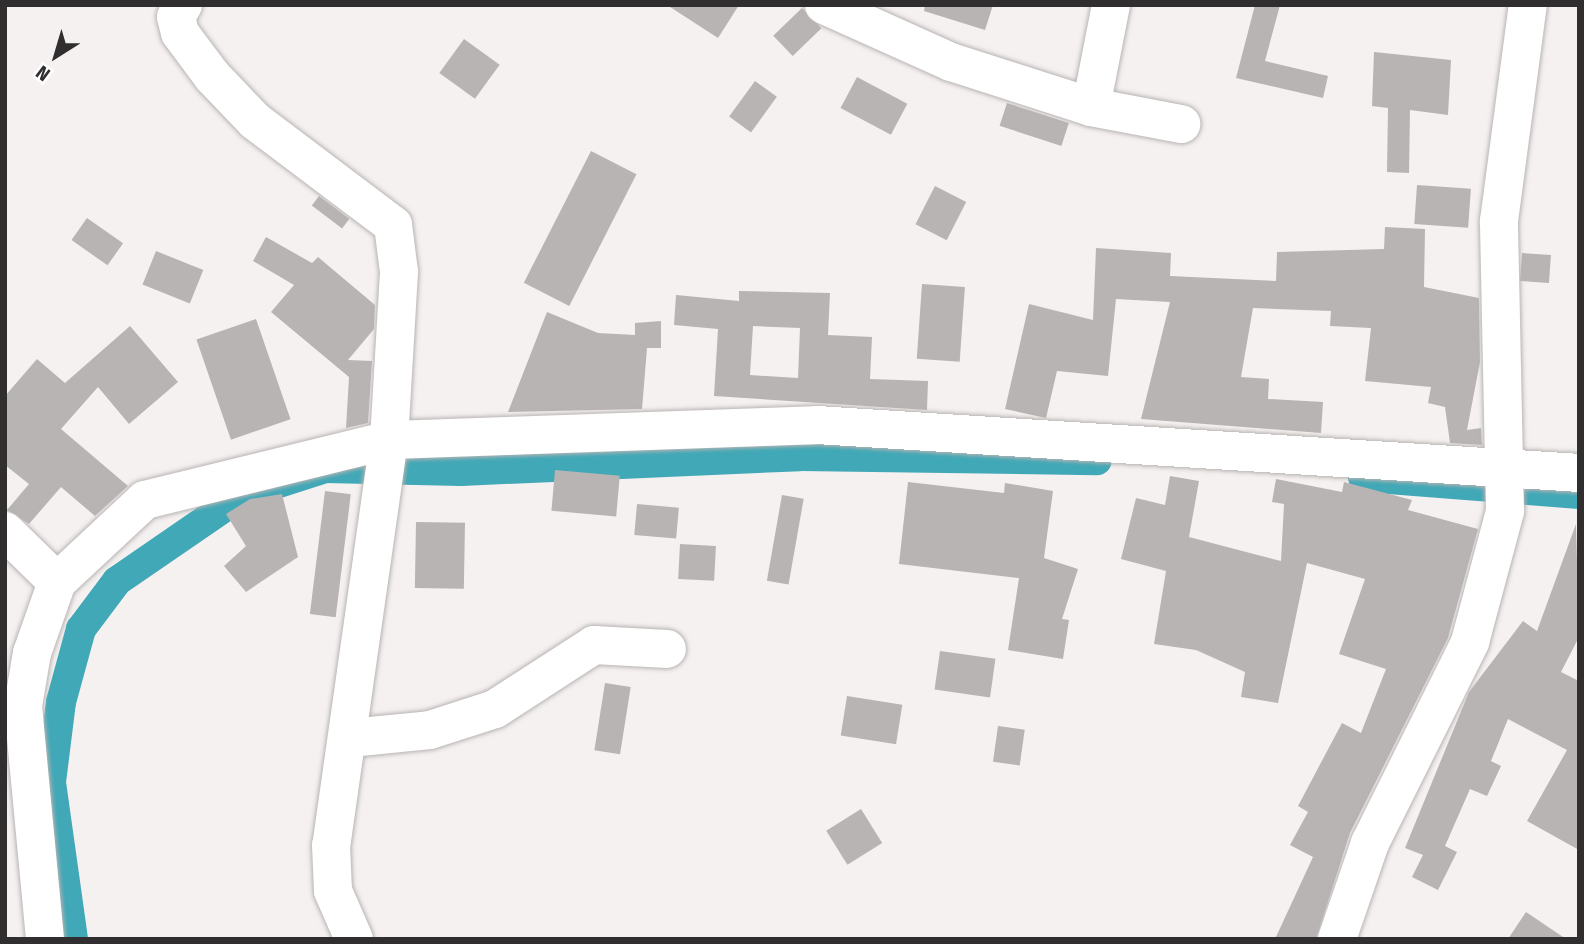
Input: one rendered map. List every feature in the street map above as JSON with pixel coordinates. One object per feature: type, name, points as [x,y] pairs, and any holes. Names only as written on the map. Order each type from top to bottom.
[{"type":"street","points":[[183,5],[176,17],[180,33],[220,85],[255,121],[393,225],[399,272],[383,495],[350,738],[331,845],[333,891],[354,939]]},
{"type":"street","points":[[824,5],[951,62],[1091,107],[1181,124]]},
{"type":"street","points":[[1091,107],[1111,5]]},
{"type":"street","points":[[1338,939],[1370,843],[1470,642],[1507,489],[1500,393],[1499,222],[1528,5]]},
{"type":"street","points":[[45,939],[23,706],[57,582],[145,500],[387,447],[817,425],[1507,489],[1579,473]]},
{"type":"street","points":[[5,531],[57,582]]},
{"type":"street","points":[[350,738],[430,730],[495,709],[594,645],[667,649]]},
{"type":"building","points":[[667,5],[739,5],[718,38]]},
{"type":"building","points":[[925,5],[993,5],[985,30],[924,11]]},
{"type":"building","points":[[1255,5],[1280,5],[1265,61],[1328,76],[1323,98],[1236,78]]},
{"type":"building","points":[[802,8],[821,28],[793,56],[773,36]]},
{"type":"building","points":[[464,39],[500,65],[475,99],[439,73]]},
{"type":"building","points":[[1374,52],[1451,60],[1448,115],[1410,110],[1409,173],[1387,172],[1388,108],[1372,106]]},
{"type":"building","points":[[857,77],[907,104],[891,135],[841,108]]},
{"type":"building","points":[[755,81],[777,97],[751,132],[729,117]]},
{"type":"building","points":[[1007,103],[1069,123],[1061,146],[1000,126]]},
{"type":"building","points":[[591,151],[636,174],[569,306],[524,283]]},
{"type":"building","points":[[1417,185],[1471,189],[1468,228],[1414,224]]},
{"type":"building","points":[[935,186],[966,202],[947,240],[915,224]]},
{"type":"building","points":[[319,196],[349,219],[342,228],[312,206]]},
{"type":"building","points":[[87,218],[123,243],[108,265],[72,240]]},
{"type":"building","points":[[1385,227],[1425,229],[1424,287],[1479,298],[1480,362],[1467,430],[1481,428],[1482,445],[1450,443],[1445,407],[1428,403],[1431,387],[1365,381],[1371,328],[1330,326],[1331,311],[1253,308],[1241,377],[1269,379],[1268,399],[1323,402],[1321,433],[1141,419],[1170,302],[1116,299],[1108,376],[1057,371],[1046,418],[1005,409],[1029,304],[1093,320],[1096,248],[1171,253],[1170,276],[1276,281],[1277,252],[1384,249]]},
{"type":"building","points":[[266,237],[312,263],[318,257],[375,305],[374,329],[348,360],[372,361],[368,423],[346,428],[349,377],[271,312],[294,285],[253,261]]},
{"type":"building","points":[[156,251],[203,270],[190,303],[143,284]]},
{"type":"building","points":[[1522,253],[1551,255],[1549,283],[1520,281]]},
{"type":"building","points":[[922,284],[965,287],[960,362],[917,359]]},
{"type":"building","points":[[739,291],[830,293],[828,335],[872,337],[870,379],[928,381],[927,410],[714,396],[718,329],[674,325],[676,295],[739,301]],"holes":[[[753,326],[800,328],[798,378],[750,375]]]},
{"type":"building","points":[[547,312],[598,333],[635,335],[635,323],[661,321],[661,348],[647,348],[642,409],[508,412]]},
{"type":"building","points":[[256,319],[291,419],[231,440],[196,340]]},
{"type":"building","points":[[130,326],[178,382],[129,424],[98,387],[61,429],[128,486],[95,516],[61,487],[29,524],[7,510],[29,484],[5,465],[5,396],[37,359],[65,383]]},
{"type":"building","points":[[555,470],[620,476],[616,517],[551,511]]},
{"type":"building","points":[[1170,476],[1199,481],[1189,537],[1281,561],[1284,504],[1272,502],[1276,479],[1342,492],[1344,482],[1412,500],[1408,510],[1478,529],[1448,638],[1350,833],[1316,939],[1275,939],[1313,857],[1290,845],[1308,812],[1298,806],[1342,723],[1361,733],[1386,669],[1339,654],[1365,579],[1307,563],[1278,703],[1241,697],[1245,672],[1196,650],[1154,644],[1166,571],[1121,559],[1136,498],[1165,505]]},
{"type":"building","points":[[908,482],[1004,493],[1005,483],[1053,491],[1044,558],[1078,569],[1062,619],[1069,620],[1063,659],[1008,650],[1019,578],[899,564]]},
{"type":"building","points":[[325,491],[351,494],[336,617],[310,614]]},
{"type":"building","points":[[282,494],[298,557],[246,592],[224,566],[246,546],[226,514],[250,499]]},
{"type":"building","points":[[782,495],[804,499],[789,584],[767,581]]},
{"type":"building","points":[[637,504],[679,508],[676,539],[634,535]]},
{"type":"building","points":[[416,522],[465,523],[464,589],[415,588]]},
{"type":"building","points":[[1576,524],[1579,637],[1561,672],[1579,681],[1579,850],[1527,821],[1567,750],[1508,719],[1491,761],[1501,766],[1487,796],[1470,789],[1445,846],[1457,852],[1438,890],[1412,877],[1423,855],[1405,848],[1469,692],[1523,621],[1537,631]]},
{"type":"building","points":[[680,544],[716,546],[714,581],[678,579]]},
{"type":"building","points":[[940,651],[995,659],[990,697],[935,690]]},
{"type":"building","points":[[605,683],[631,687],[620,754],[594,750]]},
{"type":"building","points":[[847,696],[902,705],[896,744],[841,736]]},
{"type":"building","points":[[998,726],[1025,730],[1020,765],[993,762]]},
{"type":"building","points":[[861,809],[882,843],[847,865],[826,831]]},
{"type":"building","points":[[1526,912],[1566,939],[1508,939]]},
{"type":"waterway","points":[[73,939],[51,782],[61,702],[81,629],[117,581],[242,495],[325,468],[461,471],[800,456],[1097,460]]},
{"type":"waterway","points":[[1363,477],[1579,494]]}]
